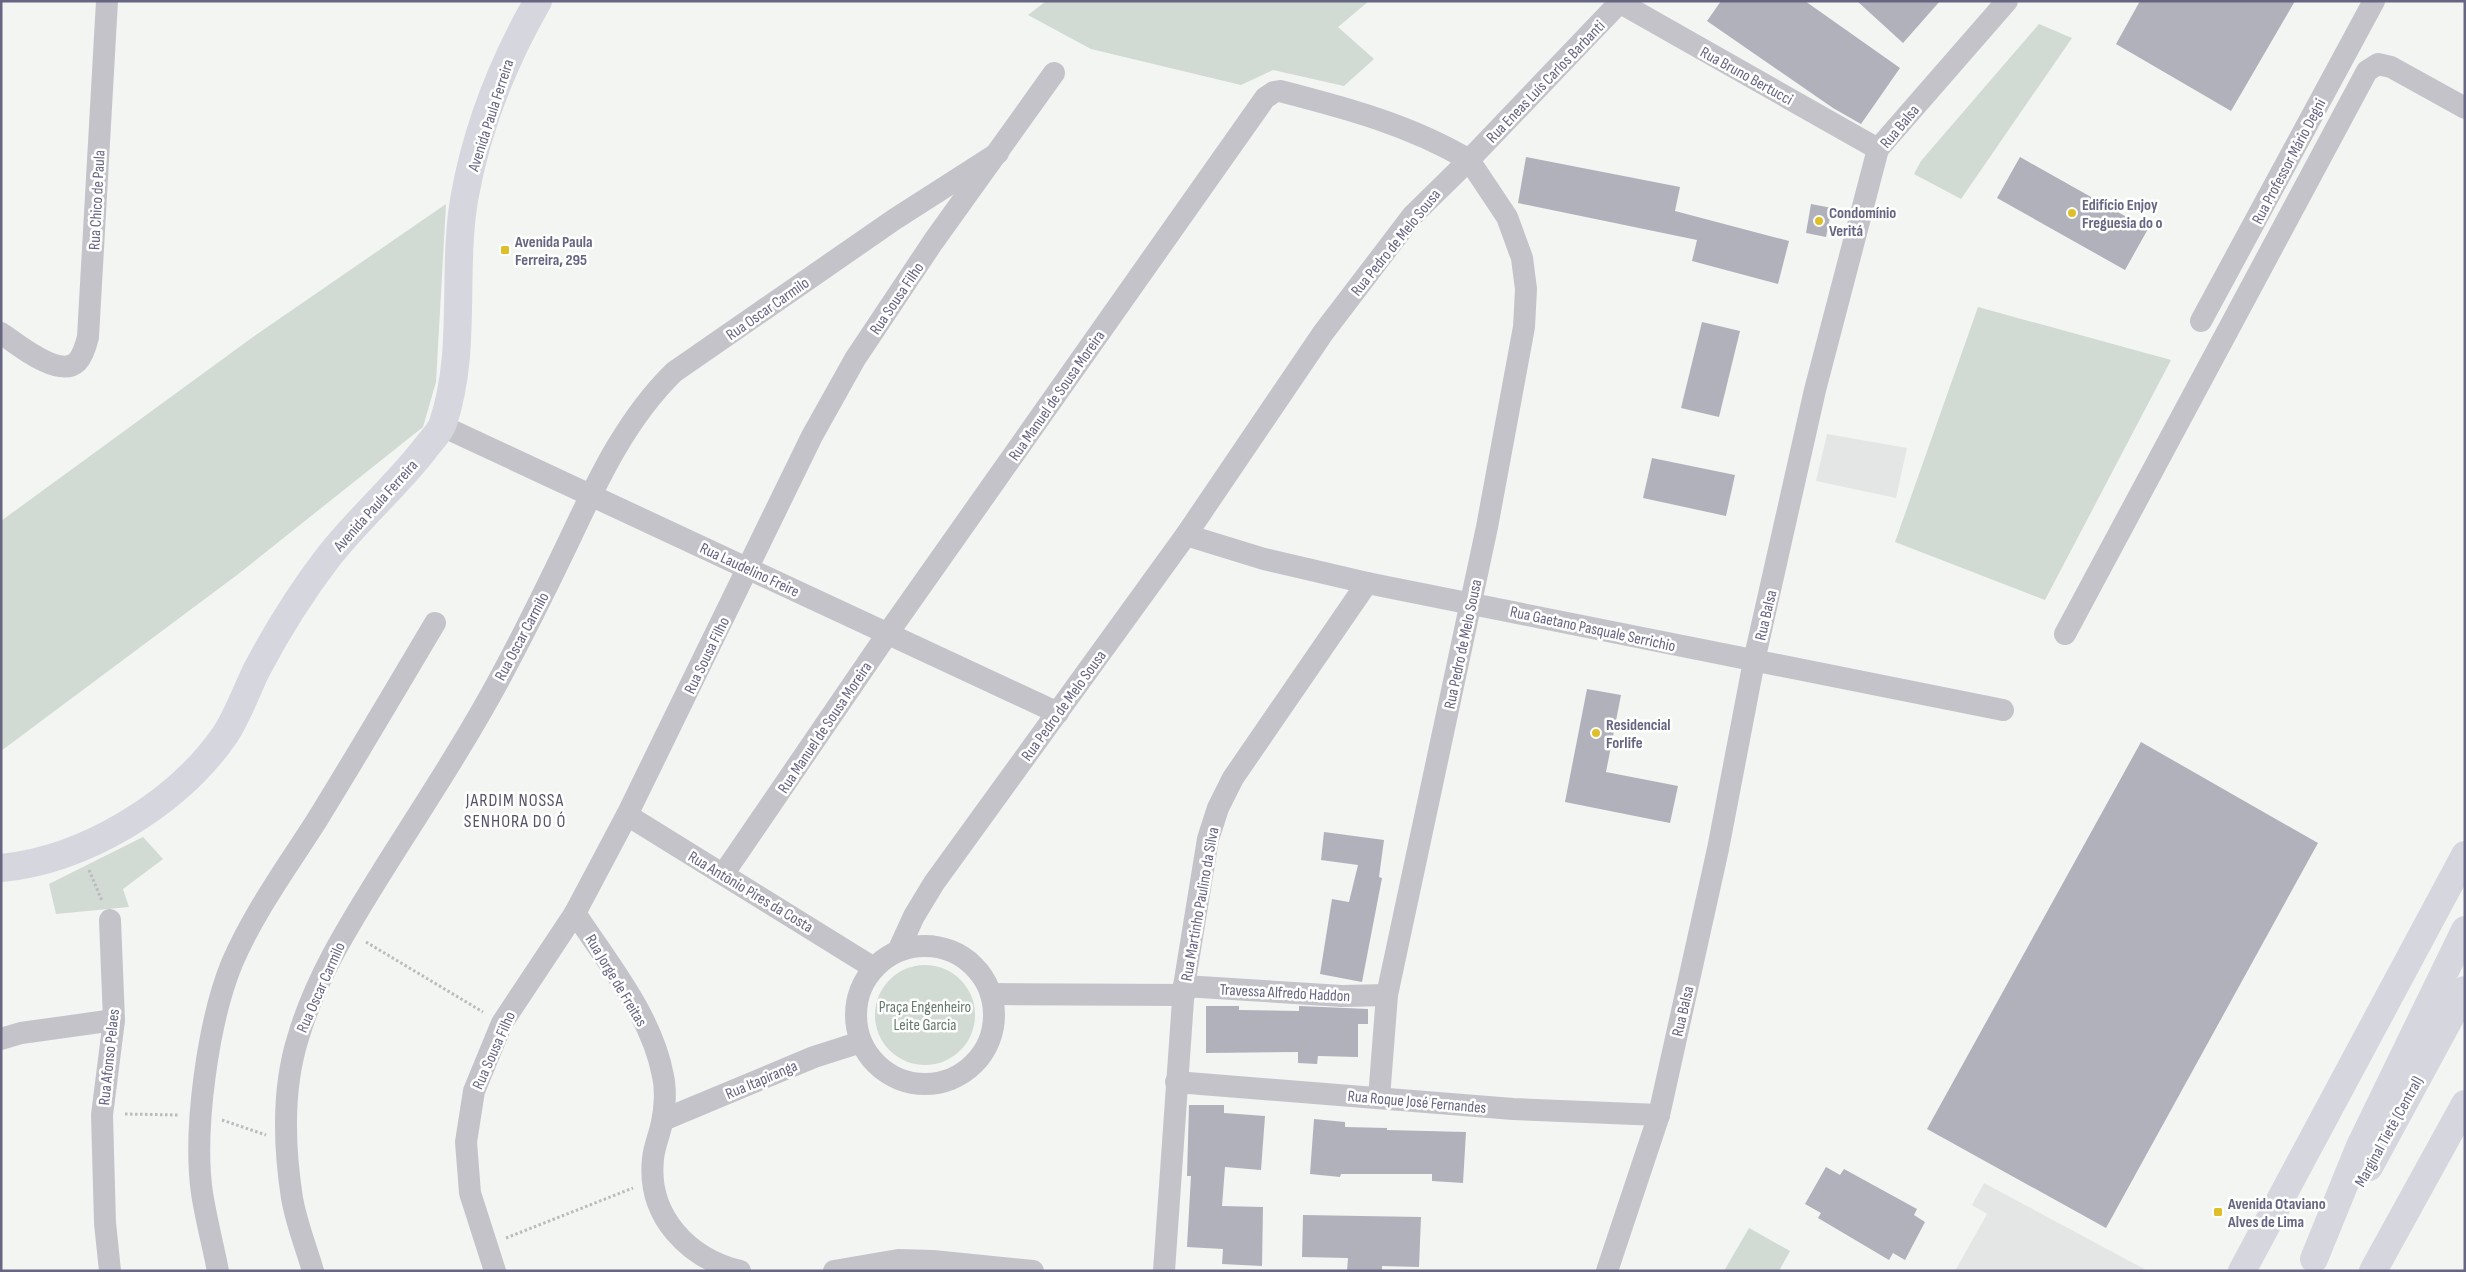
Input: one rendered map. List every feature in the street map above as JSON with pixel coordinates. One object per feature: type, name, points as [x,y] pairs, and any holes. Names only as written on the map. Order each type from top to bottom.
[{"type":"main road","name":"Avenida Paula Ferreira","points":[[1,868],[46,861],[81,849],[144,812],[199,768],[226,732],[258,668],[293,608],[330,555],[408,470],[442,426],[453,386],[464,201],[476,150],[492,97],[514,43],[538,1]]},
{"type":"main road","points":[[2242,1271],[2465,855]]},
{"type":"main road","points":[[2310,1265],[2360,1146],[2465,930]]},
{"type":"main road","name":"Marginal Tietê (Central)","points":[[2310,1265],[2376,1154],[2465,990]]},
{"type":"main road","points":[[2373,1271],[2465,1104]]},
{"type":"street","name":"Rua Chico de Paula","points":[[1,333],[44,362],[61,366],[71,366],[78,361],[88,337],[108,1]]},
{"type":"street","name":"Rua Balsa","points":[[1607,1271],[1659,1115],[1718,849],[1754,661],[1815,390],[1878,149],[2007,1]]},
{"type":"street","name":"Rua Professor Mário Degni","points":[[2201,321],[2374,1]]},
{"type":"street","name":"Rua Bruno Bertucci","points":[[1619,2],[1878,149]]},
{"type":"street","name":"Rua Eneas Luís Carlos Barbanti","points":[[1468,160],[1619,2]]},
{"type":"street","points":[[2065,634],[2367,71],[2378,64],[2391,67],[2465,108]]},
{"type":"street","name":"Rua Sousa Filho","points":[[495,1271],[470,1193],[466,1142],[474,1091],[502,1023],[575,913],[627,815],[812,436],[855,359],[933,242],[1054,73]]},
{"type":"street","name":"Rua Manuel de Sousa Moreira","points":[[724,874],[888,633],[1265,98],[1274,92],[1280,91],[1390,121],[1468,160]]},
{"type":"street","name":"Rua Oscar Carmilo","points":[[313,1271],[292,1200],[286,1142],[288,1092],[297,1039],[316,988],[346,930],[460,747],[500,678],[542,597],[591,495],[629,425],[651,395],[674,372],[894,219],[998,153]]},
{"type":"street","name":"Rua Pedro de Melo Sousa","points":[[898,951],[914,916],[934,883],[1186,535],[1324,333],[1387,248],[1439,187],[1468,160],[1506,217],[1522,258],[1526,288],[1524,327],[1471,602],[1387,995],[1379,1098]]},
{"type":"street","name":"Rua Laudelino Freire","points":[[442,426],[1058,713]]},
{"type":"street","name":"Rua Gaetano Pasquale Serrichio","points":[[1186,535],[1264,559],[1367,583],[1471,602],[2002,710]]},
{"type":"street","name":"Rua Martinho Paulino da Silva","points":[[1164,1271],[1184,990],[1208,838],[1218,808],[1233,778],[1367,583]]},
{"type":"street","points":[[218,1271],[202,1192],[202,1116],[209,1050],[217,1010],[232,963],[262,906],[331,797],[436,623]]},
{"type":"street","name":"Rua Antônio Pires da Costa","points":[[627,815],[874,968]]},
{"type":"street","name":"Rua Jorge de Freitas","points":[[575,913],[642,1016],[664,1078],[663,1120],[653,1156],[652,1180],[656,1200],[666,1221],[678,1237],[699,1253],[724,1267],[740,1271]]},
{"type":"street","name":"Rua Afonso Pelaes","points":[[110,920],[114,1020],[102,1115],[105,1223],[110,1271]]},
{"type":"street","points":[[921,946],[939,947],[957,953],[972,964],[984,978],[991,994],[994,1018],[990,1041],[977,1060],[959,1075],[937,1084],[914,1084],[892,1076],[873,1062],[861,1042],[856,1023],[856,1003],[862,984],[874,968],[898,951],[921,946]]},
{"type":"street","name":"Travessa Alfredo Haddon","points":[[991,994],[1184,990],[1387,995]]},
{"type":"street","points":[[1,1038],[114,1020]]},
{"type":"street","name":"Rua Itapiranga","points":[[663,1120],[814,1057],[861,1042]]},
{"type":"street","name":"Rua Roque José Fernandes","points":[[1176,1082],[1513,1109],[1659,1115]]},
{"type":"street","points":[[834,1271],[898,1260],[933,1260],[1033,1271]]},
{"type":"path","points":[[81,849],[110,920]]},
{"type":"path","points":[[346,930],[502,1023]]},
{"type":"path","points":[[487,1246],[652,1180]]},
{"type":"shaded area","points":[[1827,434],[1907,448],[1896,498],[1816,481]]},
{"type":"shaded area","points":[[1984,1183],[2148,1271],[1955,1271],[1987,1214],[1972,1205]]},
{"type":"green space","points":[[1046,1],[1369,1],[1338,27],[1374,59],[1344,86],[1273,70],[1241,85],[1091,49],[1028,15]]},
{"type":"green space","points":[[2039,24],[2072,38],[1961,199],[1914,174],[1921,161]]},
{"type":"green space","points":[[446,204],[436,382],[423,427],[237,575],[1,751],[1,521],[253,337]]},
{"type":"green space","points":[[1978,307],[2171,360],[2045,600],[1895,542]]},
{"type":"green space","points":[[143,837],[163,859],[123,889],[129,907],[56,914],[49,884]]},
{"type":"green space","name":"Praça Engenheiro Leite Garcia","points":[[925,965],[944,968],[961,979],[972,996],[975,1015],[972,1034],[961,1051],[944,1062],[925,1065],[906,1062],[889,1051],[878,1034],[875,1015],[878,996],[889,979],[906,968]]},
{"type":"green space","points":[[1749,1228],[1790,1251],[1779,1271],[1724,1271]]},
{"type":"building","points":[[1721,1],[1805,1],[1900,68],[1861,124],[1833,108],[1707,21]]},
{"type":"building","points":[[1857,1],[1940,1],[1903,43]]},
{"type":"building","points":[[2140,1],[2295,1],[2231,111],[2116,44]]},
{"type":"building","points":[[1526,157],[1680,187],[1675,211],[1789,241],[1778,284],[1692,261],[1697,240],[1518,203]]},
{"type":"building","name":"Edifício Enjoy Freguesia do o","points":[[2020,157],[2148,229],[2125,270],[1997,198]]},
{"type":"building","name":"Condomínio Veritá","points":[[1811,204],[1832,208],[1826,237],[1806,233]]},
{"type":"building","points":[[1702,322],[1740,331],[1719,417],[1681,408]]},
{"type":"building","points":[[1652,458],[1735,475],[1726,516],[1643,498]]},
{"type":"building","name":"Residencial Forlife","points":[[1587,689],[1621,695],[1606,772],[1678,786],[1670,823],[1565,802]]},
{"type":"building","points":[[2141,742],[2318,843],[2106,1228],[1927,1129]]},
{"type":"building","points":[[1324,832],[1384,840],[1379,877],[1382,878],[1362,982],[1320,974],[1332,899],[1349,902],[1358,865],[1321,860]]},
{"type":"building","points":[[1206,1006],[1239,1006],[1239,1010],[1299,1011],[1299,1006],[1368,1009],[1368,1024],[1358,1024],[1358,1057],[1318,1056],[1317,1064],[1298,1063],[1298,1052],[1206,1053]]},
{"type":"building","points":[[1189,1105],[1224,1105],[1224,1113],[1265,1116],[1261,1170],[1225,1167],[1222,1206],[1263,1207],[1262,1266],[1222,1264],[1223,1249],[1187,1247],[1191,1176],[1187,1176]]},
{"type":"building","points":[[1314,1119],[1345,1122],[1345,1127],[1466,1132],[1463,1183],[1432,1181],[1432,1174],[1341,1174],[1340,1177],[1310,1174]]},
{"type":"building","points":[[1826,1167],[1840,1175],[1844,1169],[1917,1209],[1914,1215],[1925,1222],[1905,1260],[1893,1253],[1889,1260],[1818,1218],[1821,1213],[1805,1204]]},
{"type":"building","points":[[1303,1215],[1421,1217],[1419,1267],[1382,1266],[1382,1271],[1347,1271],[1348,1258],[1302,1257]]},
{"type":"place","name":"Edifício Enjoy Freguesia do o","points":[[2072,213]]},
{"type":"place","name":"Condomínio Veritá","points":[[1819,221]]},
{"type":"place","name":"Avenida Paula Ferreira, 295","points":[[505,250]]},
{"type":"place","name":"Residencial Forlife","points":[[1596,733]]},
{"type":"place","name":"Avenida Otaviano Alves de Lima","points":[[2218,1212]]},
{"type":"district","name":"JARDIM NOSSA SENHORA DO Ó","points":[[515,810]]}]
